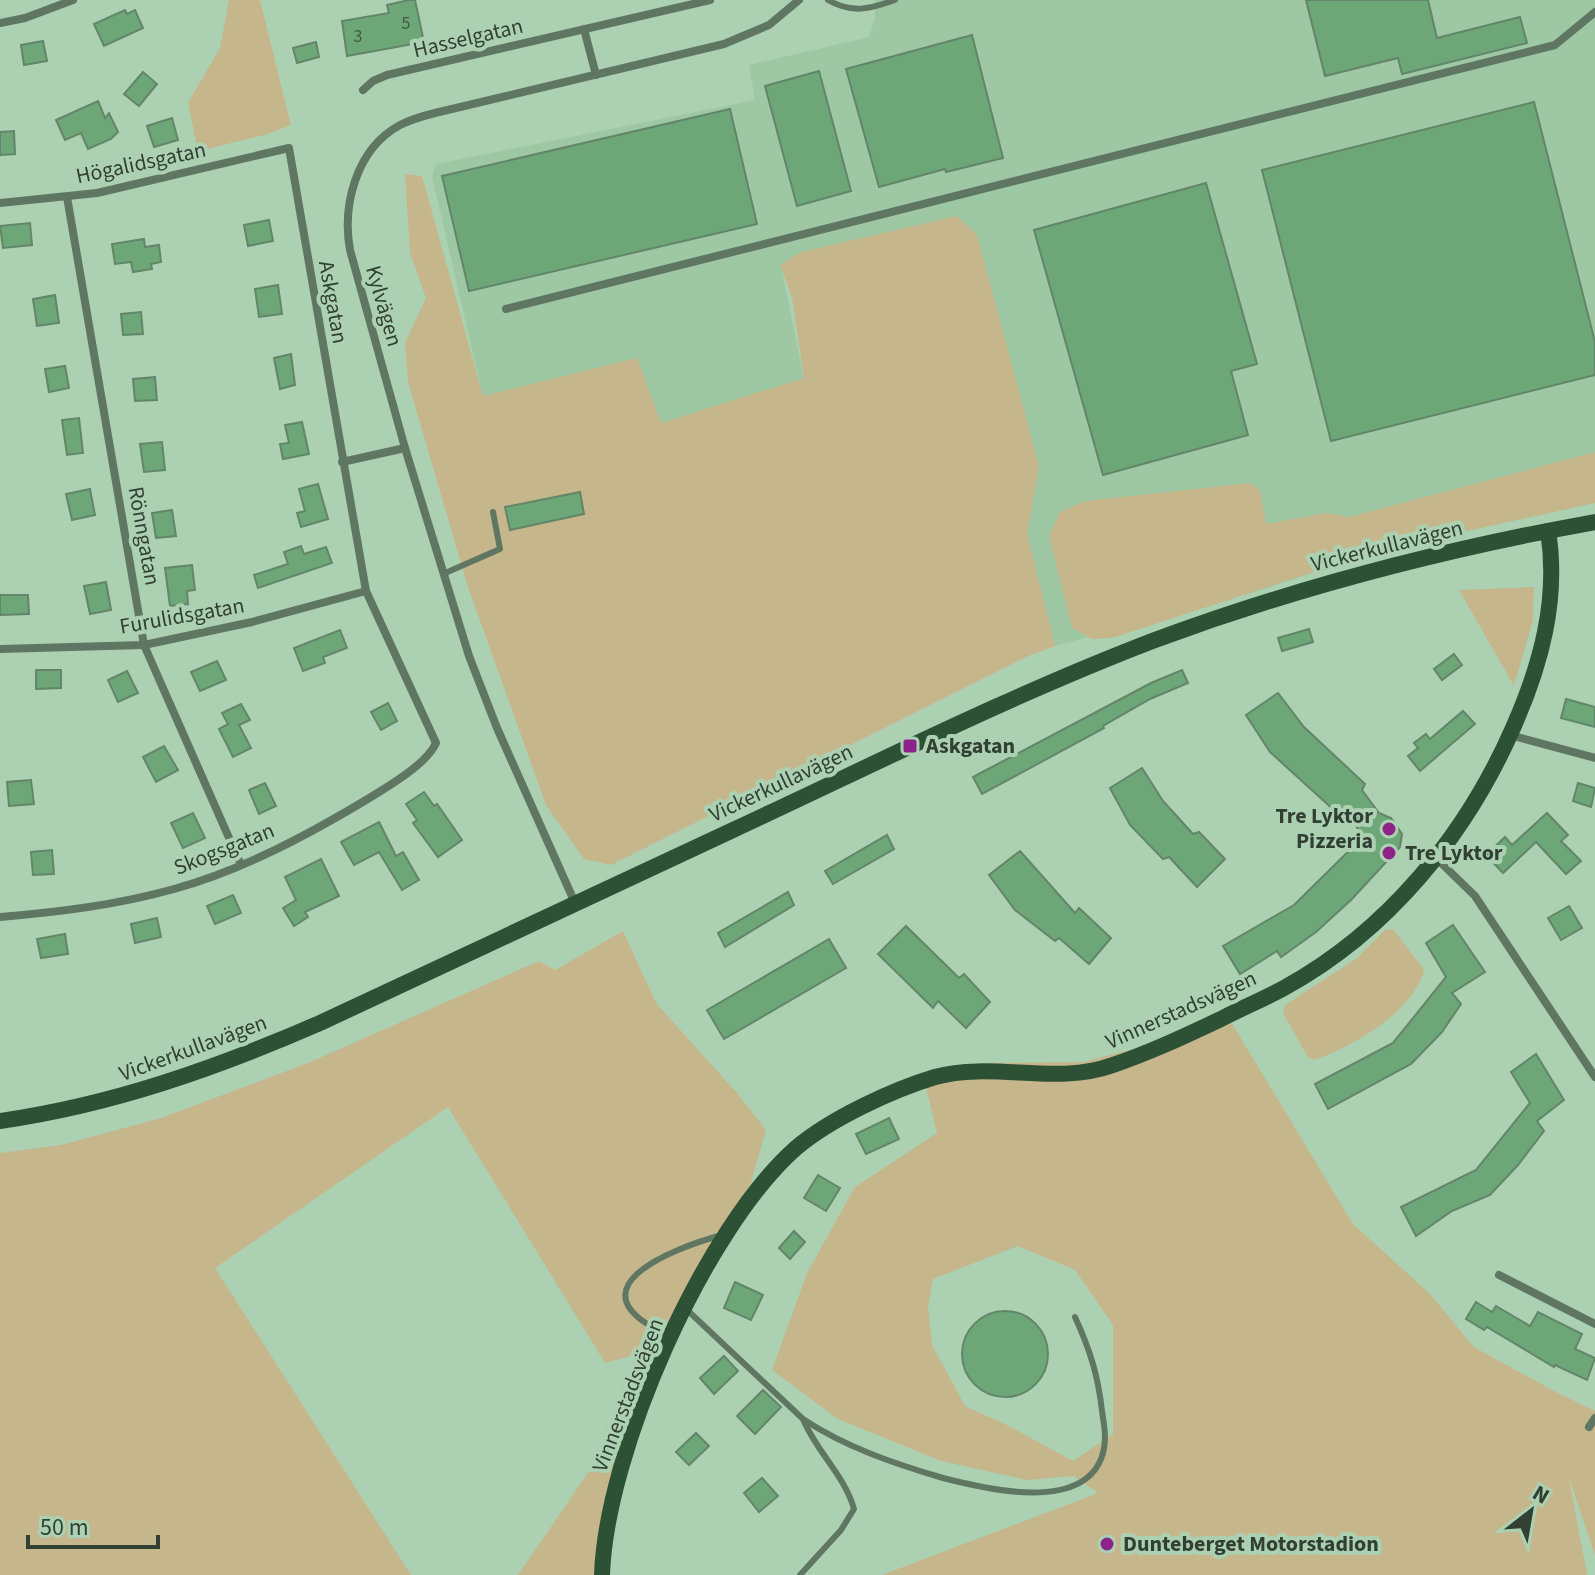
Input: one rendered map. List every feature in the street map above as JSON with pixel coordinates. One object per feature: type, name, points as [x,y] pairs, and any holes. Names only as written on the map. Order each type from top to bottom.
[{"type":"main road","name":"Vickerkullavägen","points":[[0,1121],[113,1099],[242,1056],[1019,696],[1157,640],[1289,594],[1370,571],[1595,522]]},
{"type":"main road","name":"Vinnerstadsvägen","points":[[602,1575],[609,1521],[631,1435],[685,1308],[724,1235],[757,1188],[780,1163],[823,1128],[915,1084],[943,1075],[987,1071],[1054,1076],[1089,1073],[1160,1048],[1285,988],[1322,964],[1384,913],[1437,859],[1471,807],[1510,735],[1538,659],[1549,613],[1552,591],[1548,531]]},
{"type":"street","points":[[0,23],[25,18],[73,0]]},
{"type":"street","name":"Hasselgatan","points":[[363,90],[387,75],[710,0]]},
{"type":"street","name":"Kylvägen","points":[[575,903],[491,713],[443,574],[350,250],[346,216],[354,182],[379,142],[401,124],[435,113],[724,44],[755,33],[799,0]]},
{"type":"street","points":[[506,309],[1555,45],[1595,12]]},
{"type":"street","points":[[584,29],[596,75]]},
{"type":"street","name":"Högalidsgatan","points":[[0,203],[97,193],[289,148]]},
{"type":"street","name":"Askgatan","points":[[289,148],[366,591],[435,737],[435,748]]},
{"type":"street","name":"Rönngatan","points":[[67,197],[144,645],[241,865]]},
{"type":"street","points":[[342,462],[405,448]]},
{"type":"street","name":"Furulidsgatan","points":[[0,649],[144,645],[252,622],[366,591]]},
{"type":"street","points":[[1510,735],[1595,758]]},
{"type":"street","name":"Skogsgatan","points":[[0,917],[121,902],[174,889],[241,865],[297,839],[366,800],[435,748]]},
{"type":"street","points":[[1437,859],[1475,896],[1595,1077]]},
{"type":"street","points":[[1499,1275],[1595,1324]]},
{"type":"street","points":[[1589,1427],[1595,1418]]},
{"type":"lane","points":[[828,0],[844,9],[856,10],[895,0]]},
{"type":"lane","points":[[443,574],[500,549],[493,512]]},
{"type":"lane","points":[[672,1336],[638,1320],[627,1300],[627,1289],[633,1276],[663,1257],[724,1235]]},
{"type":"lane","points":[[685,1308],[803,1419],[848,1444],[928,1473],[984,1488],[1028,1494],[1053,1491],[1076,1483],[1094,1471],[1100,1462],[1106,1435],[1098,1380],[1091,1351],[1075,1317]]},
{"type":"lane","points":[[800,1575],[841,1530],[854,1509],[851,1498],[816,1446],[803,1419]]},
{"type":"shaded area","points":[[229,0],[260,0],[291,125],[268,134],[198,151],[188,103],[220,48]]},
{"type":"shaded area","points":[[875,0],[1595,0],[1595,503],[1384,549],[1261,590],[1055,646],[1027,534],[1039,466],[977,236],[957,216],[801,252],[781,265],[804,379],[661,423],[637,358],[483,397],[432,176],[436,164],[755,100],[749,65],[869,37],[875,18]]},
{"type":"shaded area","points":[[405,174],[422,176],[483,396],[637,358],[661,423],[804,378],[792,297],[780,265],[801,252],[957,216],[977,235],[1039,466],[1027,534],[1055,646],[1028,656],[611,865],[584,859],[546,805],[468,587],[408,382],[405,343],[426,298],[410,253]]},
{"type":"shaded area","points":[[1595,452],[1595,503],[1384,549],[1112,638],[1092,639],[1072,628],[1049,536],[1060,512],[1085,501],[1250,483],[1260,490],[1266,524],[1326,513],[1349,517]]},
{"type":"shaded area","points":[[1534,587],[1533,620],[1514,686],[1459,590]]},
{"type":"shaded area","points":[[1393,929],[1424,970],[1418,985],[1408,1000],[1380,1026],[1314,1060],[1308,1057],[1283,1013],[1285,1005],[1357,958],[1385,930]]},
{"type":"shaded area","points":[[623,931],[656,1003],[766,1130],[744,1207],[667,1346],[605,1363],[448,1107],[215,1268],[411,1575],[0,1575],[0,1153],[61,1145],[161,1118],[308,1063],[539,961],[555,970]]},
{"type":"shaded area","points":[[1225,1012],[1353,1224],[1429,1293],[1474,1347],[1595,1411],[1595,1555],[1569,1478],[1587,1575],[882,1575],[1098,1493],[1074,1476],[1027,1480],[941,1461],[838,1419],[772,1370],[807,1273],[855,1187],[937,1133],[924,1079],[986,1063],[1083,1062],[1164,1041]],"holes":[[[1018,1246],[1075,1270],[1113,1325],[1113,1434],[1073,1461],[965,1406],[932,1345],[928,1306],[933,1279]]]},
{"type":"shaded area","points":[[634,1359],[662,1360],[636,1420],[604,1575],[518,1575],[594,1464]]},
{"type":"building","points":[[415,0],[424,42],[347,56],[342,21],[389,13],[387,5]]},
{"type":"building","points":[[1306,0],[1428,0],[1437,38],[1520,17],[1527,43],[1402,74],[1398,58],[1325,76]]},
{"type":"building","points":[[125,10],[127,14],[135,10],[143,28],[104,46],[94,24]]},
{"type":"building","points":[[972,35],[1003,158],[946,172],[945,169],[879,187],[846,69]]},
{"type":"building","points":[[43,41],[47,61],[24,65],[21,45]]},
{"type":"building","points":[[316,42],[319,57],[297,63],[293,48]]},
{"type":"building","points":[[819,71],[851,191],[797,206],[765,86]]},
{"type":"building","points":[[143,72],[157,84],[139,106],[124,94]]},
{"type":"building","points":[[98,101],[105,118],[109,113],[118,132],[111,139],[88,149],[81,133],[65,140],[56,120]]},
{"type":"building","points":[[1534,102],[1595,342],[1595,375],[1331,441],[1262,170]]},
{"type":"building","points":[[730,109],[757,224],[469,291],[442,176]]},
{"type":"building","points":[[172,118],[178,140],[154,147],[147,126]]},
{"type":"building","points":[[14,131],[15,154],[0,155],[0,132]]},
{"type":"building","points":[[1206,183],[1257,364],[1231,371],[1248,435],[1103,475],[1034,230]]},
{"type":"building","points":[[269,220],[273,241],[248,246],[244,225]]},
{"type":"building","points":[[30,223],[32,245],[3,248],[0,226]]},
{"type":"building","points":[[144,239],[145,247],[159,245],[161,262],[151,264],[152,269],[133,272],[131,262],[115,264],[112,244]]},
{"type":"building","points":[[278,285],[282,314],[259,317],[255,289]]},
{"type":"building","points":[[55,295],[59,323],[37,326],[33,299]]},
{"type":"building","points":[[141,312],[143,334],[123,335],[121,314]]},
{"type":"building","points":[[291,354],[295,385],[280,389],[274,358]]},
{"type":"building","points":[[65,366],[69,388],[49,392],[45,369]]},
{"type":"building","points":[[155,377],[157,400],[135,401],[133,379]]},
{"type":"building","points":[[79,418],[83,453],[67,455],[62,420]]},
{"type":"building","points":[[302,422],[309,454],[283,459],[280,444],[289,443],[285,425]]},
{"type":"building","points":[[162,442],[165,470],[144,472],[140,444]]},
{"type":"building","points":[[318,484],[328,519],[301,527],[297,513],[305,511],[299,489]]},
{"type":"building","points":[[90,489],[95,515],[72,520],[66,494]]},
{"type":"building","points":[[580,492],[584,514],[510,530],[505,507]]},
{"type":"building","points":[[172,510],[176,536],[156,538],[152,513]]},
{"type":"building","points":[[301,546],[304,554],[326,547],[332,563],[258,588],[254,575],[288,564],[284,552]]},
{"type":"building","points":[[192,565],[195,590],[187,591],[188,604],[170,606],[165,568]]},
{"type":"building","points":[[106,582],[111,610],[90,614],[84,586]]},
{"type":"building","points":[[0,595],[28,595],[29,614],[0,615]]},
{"type":"building","points":[[1309,629],[1313,642],[1282,651],[1278,638]]},
{"type":"building","points":[[340,630],[347,648],[323,657],[325,663],[303,671],[294,648]]},
{"type":"building","points":[[1454,654],[1462,665],[1442,680],[1434,669]]},
{"type":"building","points":[[217,661],[226,680],[200,691],[191,672]]},
{"type":"building","points":[[36,670],[61,670],[61,688],[36,689]]},
{"type":"building","points":[[1182,670],[1188,683],[1150,699],[1104,728],[982,794],[973,777],[1151,683]]},
{"type":"building","points":[[127,671],[138,693],[118,702],[108,680]]},
{"type":"building","points":[[1278,693],[1304,727],[1365,784],[1362,790],[1379,813],[1391,818],[1402,834],[1400,847],[1351,900],[1316,932],[1281,957],[1277,951],[1240,974],[1223,946],[1294,905],[1363,837],[1344,807],[1337,813],[1270,752],[1246,715]]},
{"type":"building","points":[[1566,699],[1595,707],[1595,727],[1561,718]]},
{"type":"building","points":[[388,703],[397,721],[381,730],[371,712]]},
{"type":"building","points":[[241,704],[250,720],[239,725],[251,748],[233,757],[219,729],[228,724],[222,713]]},
{"type":"building","points":[[1463,711],[1475,724],[1420,771],[1408,756],[1418,748],[1414,743],[1426,734],[1430,739]]},
{"type":"building","points":[[164,746],[178,770],[156,782],[143,757]]},
{"type":"building","points":[[1142,768],[1163,801],[1193,834],[1199,832],[1225,859],[1197,887],[1169,857],[1163,859],[1130,825],[1110,788]]},
{"type":"building","points":[[31,780],[34,804],[9,806],[7,782]]},
{"type":"building","points":[[265,783],[276,806],[259,814],[249,790]]},
{"type":"building","points":[[1578,783],[1595,788],[1591,807],[1573,801]]},
{"type":"building","points":[[424,792],[434,806],[437,804],[462,840],[438,857],[413,823],[417,820],[406,804]]},
{"type":"building","points":[[193,813],[205,838],[183,848],[171,823]]},
{"type":"building","points":[[1547,813],[1568,835],[1561,841],[1581,861],[1566,874],[1536,842],[1503,873],[1486,855],[1505,837],[1512,845]]},
{"type":"building","points":[[379,822],[396,856],[403,852],[419,880],[402,890],[379,852],[354,865],[341,842]]},
{"type":"building","points":[[887,835],[894,849],[833,884],[825,871]]},
{"type":"building","points":[[52,850],[54,874],[33,875],[31,852]]},
{"type":"building","points":[[1020,851],[1075,913],[1079,908],[1111,938],[1089,964],[1059,938],[1055,941],[1015,910],[989,875]]},
{"type":"building","points":[[321,859],[339,896],[305,912],[308,917],[294,926],[283,908],[296,900],[285,877]]},
{"type":"building","points":[[788,892],[794,905],[725,947],[718,933]]},
{"type":"building","points":[[233,895],[241,913],[215,924],[207,906]]},
{"type":"building","points":[[1569,906],[1582,928],[1561,940],[1548,918]]},
{"type":"building","points":[[157,918],[161,937],[135,943],[131,924]]},
{"type":"building","points":[[1453,925],[1485,972],[1452,993],[1461,1004],[1442,1032],[1411,1064],[1328,1109],[1315,1084],[1393,1043],[1446,977],[1426,943]]},
{"type":"building","points":[[906,926],[959,978],[964,974],[990,1002],[966,1028],[938,1001],[933,1008],[878,954]]},
{"type":"building","points":[[65,934],[68,954],[41,958],[37,939]]},
{"type":"building","points":[[829,939],[846,968],[724,1039],[707,1010]]},
{"type":"building","points":[[1536,1054],[1564,1100],[1537,1121],[1544,1131],[1490,1195],[1452,1211],[1416,1236],[1401,1207],[1476,1170],[1530,1103],[1511,1072]]},
{"type":"building","points":[[889,1118],[899,1139],[866,1154],[856,1134]]},
{"type":"building","points":[[818,1175],[840,1188],[826,1211],[804,1198]]},
{"type":"building","points":[[794,1231],[805,1242],[790,1259],[779,1248]]},
{"type":"building","points":[[735,1282],[763,1295],[751,1320],[724,1308]]},
{"type":"building","points":[[1476,1302],[1492,1312],[1496,1306],[1530,1326],[1538,1312],[1582,1334],[1575,1349],[1595,1358],[1587,1380],[1554,1367],[1487,1327],[1484,1330],[1466,1319]]},
{"type":"building","points":[[1005,1311],[1029,1318],[1041,1330],[1048,1354],[1041,1378],[1029,1390],[1005,1397],[981,1390],[969,1378],[962,1354],[969,1330],[981,1318]]},
{"type":"building","points":[[724,1356],[738,1371],[714,1394],[700,1378]]},
{"type":"building","points":[[763,1390],[781,1407],[755,1434],[737,1416]]},
{"type":"building","points":[[696,1433],[709,1446],[689,1465],[676,1452]]},
{"type":"building","points":[[762,1478],[778,1496],[759,1512],[744,1493]]},
{"type":"place","name":"Askgatan","points":[[910,746]]},
{"type":"place","name":"Tre Lyktor Pizzeria","points":[[1389,829]]},
{"type":"place","name":"Tre Lyktor","points":[[1389,853]]},
{"type":"place","name":"Dunteberget Motorstadion","points":[[1107,1544]]}]
